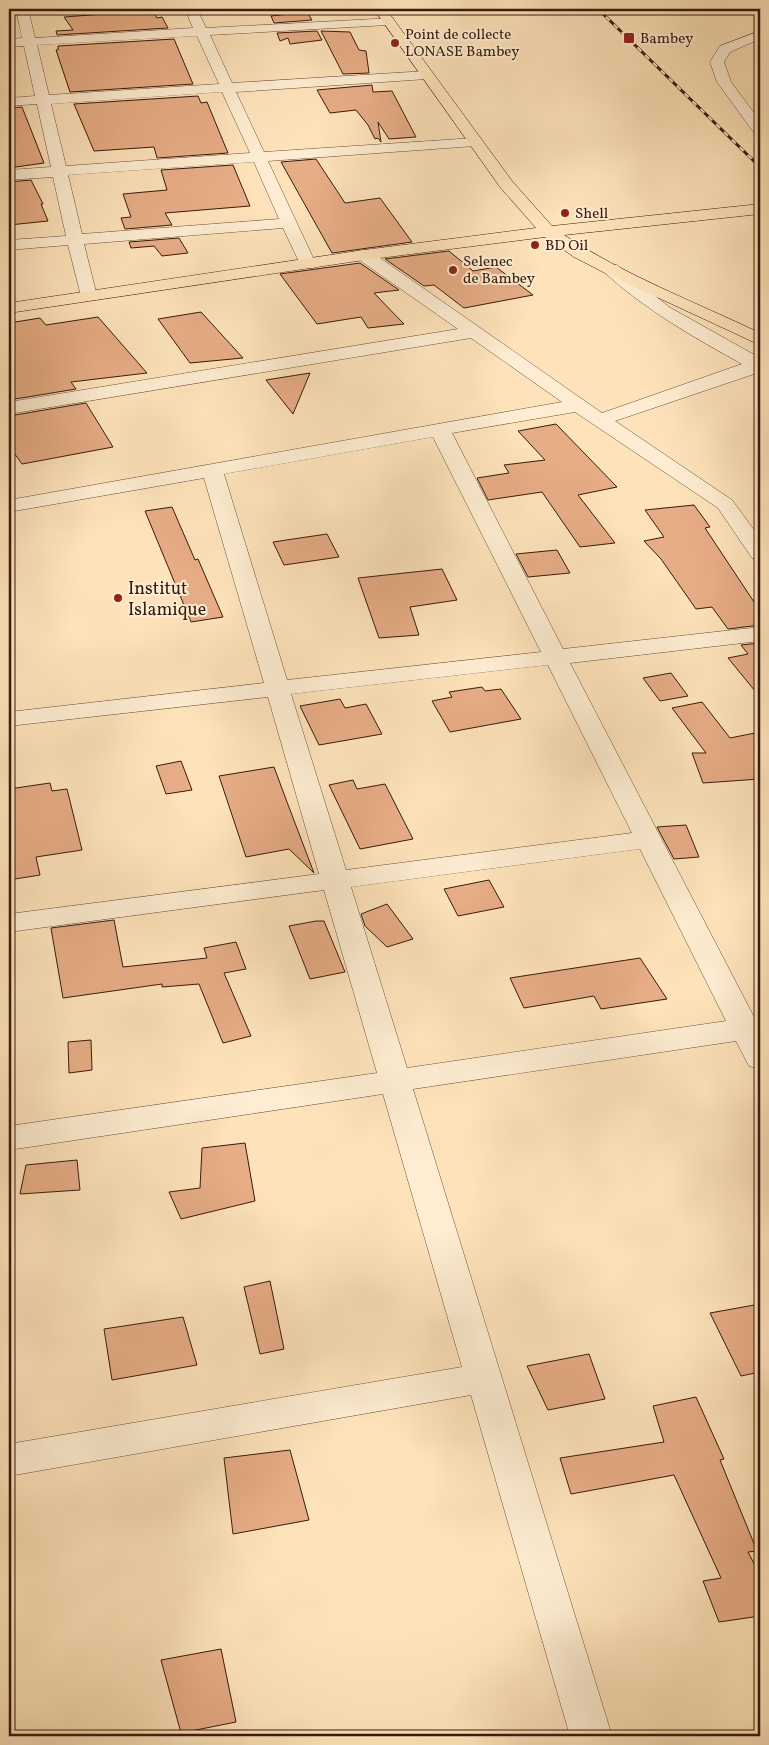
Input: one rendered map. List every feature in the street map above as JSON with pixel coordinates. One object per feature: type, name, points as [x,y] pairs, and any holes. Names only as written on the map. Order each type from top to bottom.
[{"type":"main road","points":[[384,15],[522,204],[548,231],[580,253],[611,269],[760,340]]},
{"type":"main road","points":[[9,308],[364,255],[548,231],[760,209]]},
{"type":"street","points":[[22,9],[88,296]]},
{"type":"street","points":[[191,9],[308,264]]},
{"type":"street","points":[[9,43],[202,32],[384,15]]},
{"type":"street","points":[[760,35],[725,49],[717,62],[724,82],[760,131]]},
{"type":"street","points":[[9,102],[427,75]]},
{"type":"street","points":[[9,175],[475,142]]},
{"type":"street","points":[[9,245],[290,223]]},
{"type":"street","points":[[364,255],[600,420],[726,504],[760,553]]},
{"type":"street","points":[[611,269],[634,292],[670,317],[760,365]]},
{"type":"street","points":[[9,408],[475,332]]},
{"type":"street","points":[[600,420],[760,365]]},
{"type":"street","points":[[9,506],[579,405]]},
{"type":"street","points":[[440,430],[649,840],[753,1028],[760,1058]]},
{"type":"street","points":[[212,470],[591,1736]]},
{"type":"street","points":[[9,720],[760,634]]},
{"type":"street","points":[[9,923],[649,840]]},
{"type":"street","points":[[9,1138],[753,1028]]},
{"type":"street","points":[[9,1460],[484,1378]]},
{"type":"building","points":[[114,9],[152,9],[157,18],[162,17],[168,28],[57,35],[56,31],[73,30],[64,17],[116,13]]},
{"type":"building","points":[[307,12],[312,20],[274,23],[271,16]]},
{"type":"building","points":[[317,31],[322,40],[290,44],[288,38],[280,41],[277,33]]},
{"type":"building","points":[[321,31],[350,32],[359,50],[366,51],[369,73],[343,74]]},
{"type":"building","points":[[174,39],[193,84],[70,92],[56,50],[58,50],[58,46]]},
{"type":"building","points":[[372,85],[373,92],[392,91],[416,137],[389,139],[378,122],[381,142],[378,138],[375,139],[368,125],[356,110],[330,113],[317,90]]},
{"type":"building","points":[[198,96],[201,103],[207,102],[228,153],[157,158],[154,147],[94,151],[74,104]]},
{"type":"building","points":[[22,107],[44,163],[9,168],[9,108]]},
{"type":"building","points":[[316,159],[345,203],[380,198],[412,242],[332,253],[281,162]]},
{"type":"building","points":[[233,165],[250,206],[165,213],[172,225],[125,229],[121,218],[131,217],[123,194],[167,190],[161,170]]},
{"type":"building","points":[[31,180],[43,204],[41,204],[48,221],[9,225],[9,182]]},
{"type":"building","points":[[179,238],[188,253],[162,256],[154,246],[131,248],[129,242]]},
{"type":"building","points":[[449,251],[473,271],[496,267],[533,295],[464,308],[434,285],[424,286],[385,259]]},
{"type":"building","points":[[360,263],[399,290],[374,293],[404,324],[368,328],[361,317],[317,324],[280,274]]},
{"type":"building","points":[[201,312],[243,358],[190,363],[158,319]]},
{"type":"building","points":[[98,317],[147,373],[71,382],[76,389],[9,400],[9,323],[40,318],[46,325]]},
{"type":"building","points":[[310,373],[293,414],[266,380]]},
{"type":"building","points":[[86,403],[113,447],[22,464],[9,446],[9,416]]},
{"type":"building","points":[[556,424],[617,487],[578,495],[615,543],[580,547],[542,492],[488,500],[477,478],[509,473],[504,465],[545,460],[518,431]]},
{"type":"building","points":[[694,505],[710,527],[705,528],[760,611],[760,625],[728,629],[712,607],[696,609],[661,559],[644,541],[664,537],[645,510]]},
{"type":"building","points":[[172,507],[195,560],[198,559],[223,617],[191,622],[145,511]]},
{"type":"building","points":[[327,534],[339,557],[284,565],[273,542]]},
{"type":"building","points":[[557,550],[570,573],[528,577],[516,554]]},
{"type":"building","points":[[442,569],[457,600],[410,607],[419,635],[379,638],[358,578]]},
{"type":"building","points":[[760,643],[760,697],[728,658],[748,654],[741,645]]},
{"type":"building","points":[[671,673],[688,696],[660,701],[643,678]]},
{"type":"building","points":[[482,687],[485,691],[501,689],[521,719],[450,732],[432,701],[452,697],[449,692]]},
{"type":"building","points":[[340,699],[345,708],[366,704],[382,734],[319,745],[300,706]]},
{"type":"building","points":[[702,702],[730,738],[760,732],[760,779],[703,783],[692,753],[706,753],[672,708]]},
{"type":"building","points":[[181,761],[192,790],[166,794],[156,766]]},
{"type":"building","points":[[274,767],[314,873],[289,849],[246,857],[219,776]]},
{"type":"building","points":[[353,780],[357,789],[385,784],[413,839],[360,849],[329,785]]},
{"type":"building","points":[[50,783],[52,791],[67,789],[82,850],[36,857],[40,875],[9,880],[9,789]]},
{"type":"building","points":[[686,825],[699,857],[674,859],[657,827]]},
{"type":"building","points":[[489,880],[504,907],[458,916],[444,889]]},
{"type":"building","points":[[387,904],[413,939],[387,947],[365,926],[361,914]]},
{"type":"building","points":[[114,920],[123,967],[207,958],[204,948],[236,942],[246,969],[224,973],[251,1036],[223,1043],[199,984],[162,987],[162,984],[63,998],[51,928]]},
{"type":"building","points":[[324,921],[345,972],[310,979],[289,926]]},
{"type":"building","points":[[640,958],[667,999],[601,1009],[594,996],[524,1008],[510,978]]},
{"type":"building","points":[[91,1040],[92,1070],[69,1073],[68,1042]]},
{"type":"building","points":[[245,1143],[255,1201],[181,1219],[169,1192],[200,1188],[202,1148]]},
{"type":"building","points":[[77,1160],[80,1190],[20,1194],[26,1165]]},
{"type":"building","points":[[270,1281],[284,1349],[260,1354],[244,1287]]},
{"type":"building","points":[[760,1304],[760,1372],[741,1376],[710,1313]]},
{"type":"building","points":[[183,1317],[197,1365],[112,1380],[104,1329]]},
{"type":"building","points":[[589,1354],[605,1399],[548,1410],[527,1366]]},
{"type":"building","points":[[696,1397],[724,1459],[720,1460],[757,1551],[748,1552],[760,1575],[760,1616],[719,1622],[703,1581],[721,1578],[674,1475],[571,1494],[560,1458],[664,1442],[653,1406]]},
{"type":"building","points":[[290,1450],[309,1520],[233,1534],[224,1458]]},
{"type":"building","points":[[221,1649],[236,1722],[181,1733],[161,1660]]},
{"type":"railway","points":[[598,9],[760,167]]},
{"type":"place","name":"Bambey","points":[[629,38]]},
{"type":"place","name":"Point de collecte LONASE Bambey","points":[[395,43]]},
{"type":"place","name":"Shell","points":[[565,213]]},
{"type":"place","name":"BD Oil","points":[[535,245]]},
{"type":"place","name":"Selenec de Bambey","points":[[453,270]]},
{"type":"place","name":"Institut Islamique","points":[[118,598]]}]
